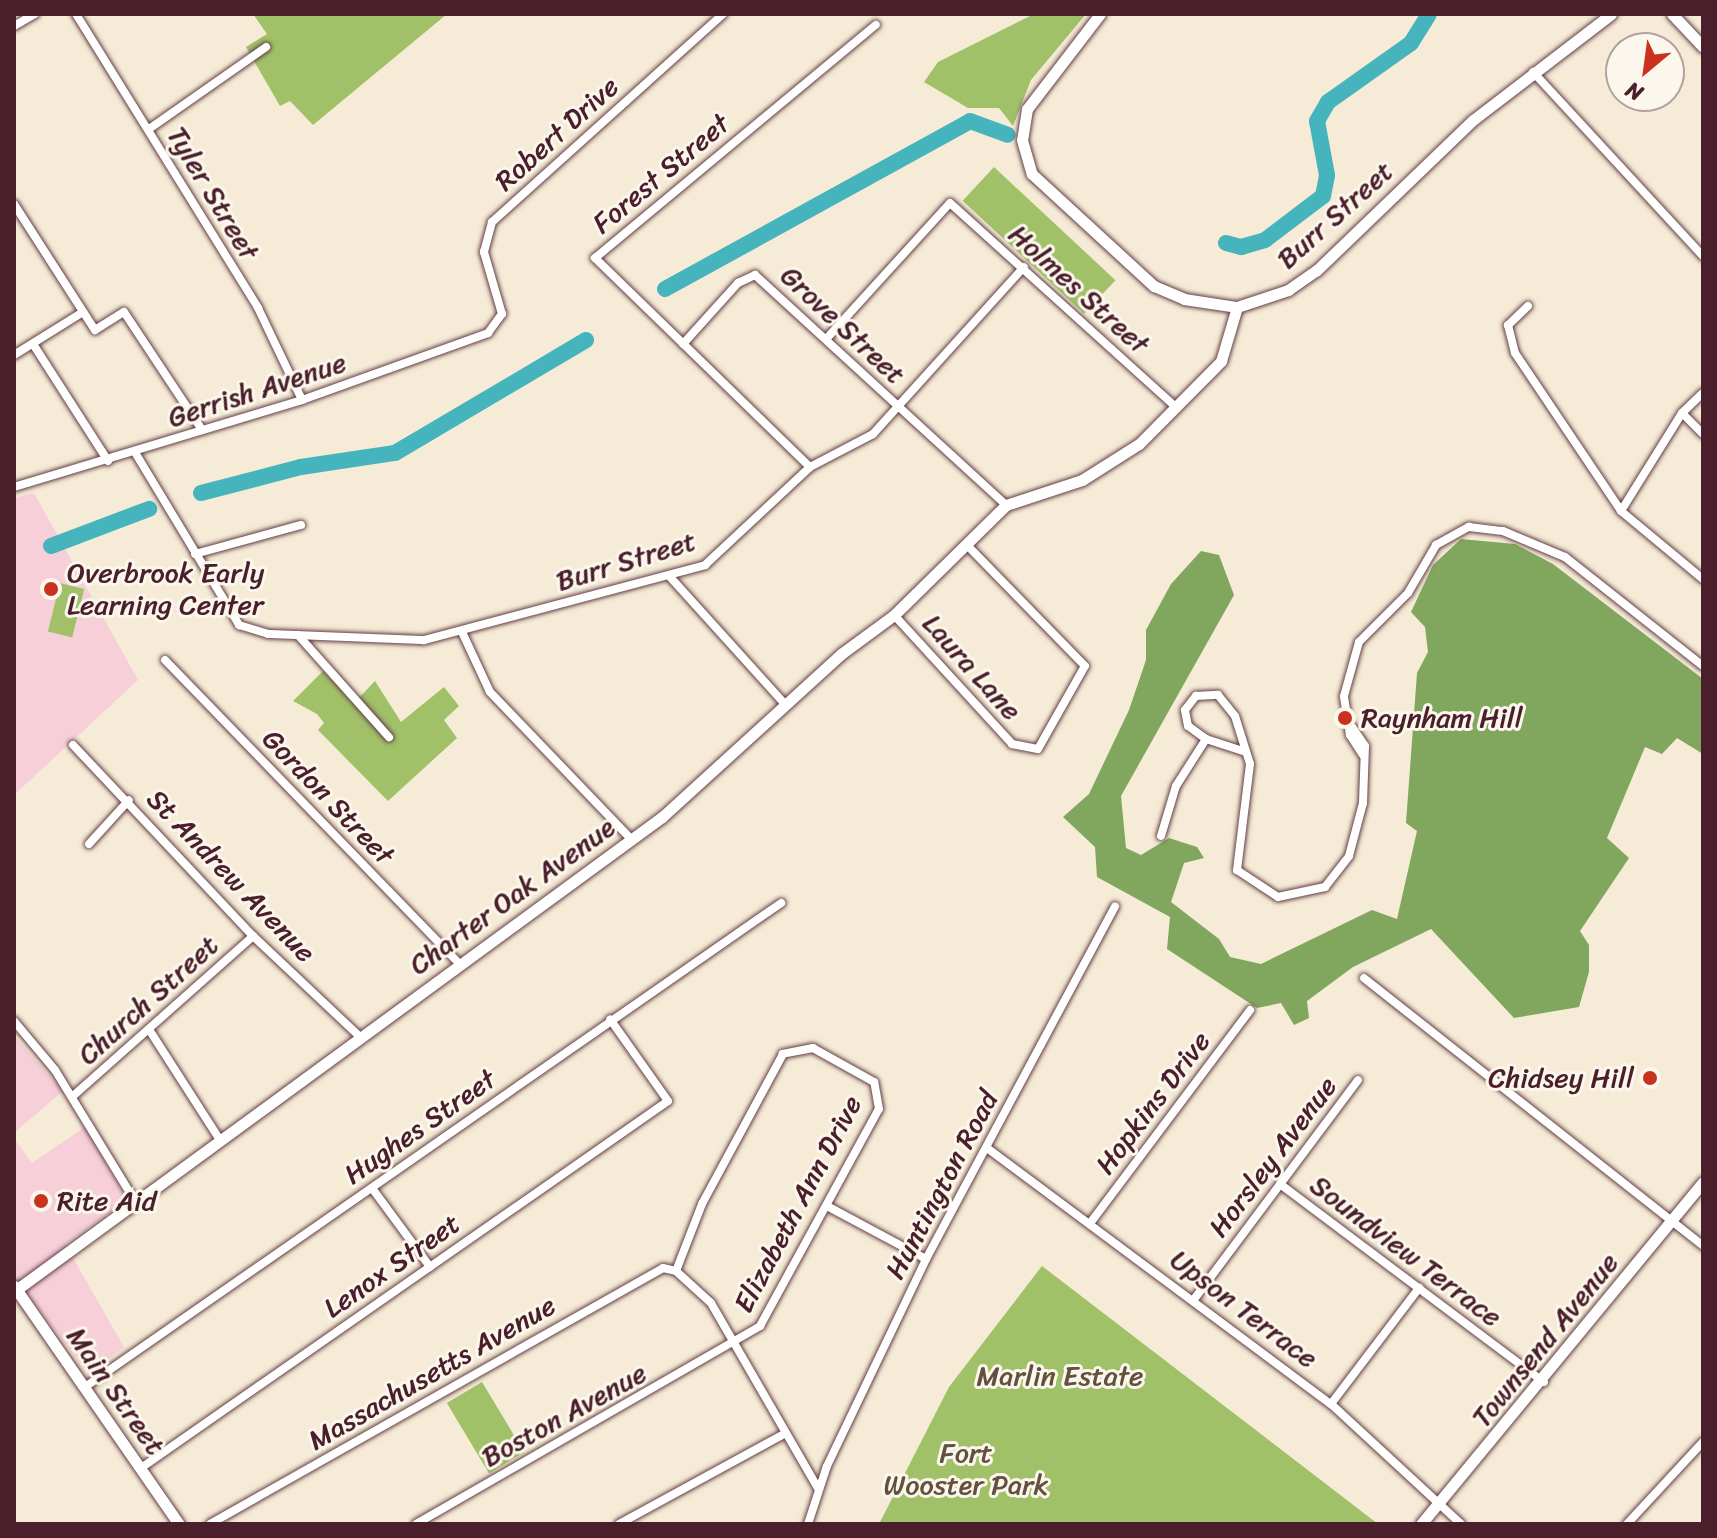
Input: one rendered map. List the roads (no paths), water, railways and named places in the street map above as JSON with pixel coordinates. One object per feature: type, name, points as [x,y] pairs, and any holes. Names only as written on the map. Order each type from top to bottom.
[{"type":"main road","points":[[1006,505],[1109,466],[1177,408],[1221,361],[1237,307],[1193,302],[1154,286],[1032,174],[1022,140],[1027,109],[1100,14]]},
{"type":"main road","name":"Burr Street","points":[[1237,307],[1288,290],[1317,270],[1449,141],[1533,72],[1611,14]]},
{"type":"main road","points":[[1672,14],[1703,47]]},
{"type":"main road","name":"Charter Oak Avenue","points":[[15,1288],[631,839],[841,654],[894,615],[1006,505]]},
{"type":"main road","name":"Townsend Avenue","points":[[1421,1524],[1544,1382],[1703,1182]]},
{"type":"main road","name":"Main Street","points":[[15,1288],[179,1524]]},
{"type":"street","points":[[14,26],[35,14]]},
{"type":"street","name":"Tyler Street","points":[[76,14],[258,308],[302,400]]},
{"type":"street","name":"Robert Drive","points":[[502,314],[484,252],[492,222],[723,14]]},
{"type":"street","name":"Forest Street","points":[[810,467],[595,258],[876,25]]},
{"type":"street","points":[[149,129],[266,47]]},
{"type":"street","points":[[1533,72],[1703,256]]},
{"type":"street","name":"Holmes Street","points":[[828,337],[950,203],[1177,408]]},
{"type":"street","points":[[14,204],[95,330],[124,312],[202,430]]},
{"type":"street","name":"Burr Street","points":[[136,454],[239,625],[298,635],[410,642],[462,632],[671,578],[726,550],[810,467],[866,439],[1024,267]]},
{"type":"street","name":"Grove Street","points":[[683,344],[738,283],[759,278],[828,337],[898,405]]},
{"type":"street","points":[[1528,306],[1510,320],[1508,341],[1621,511],[1703,579]]},
{"type":"street","points":[[14,355],[83,312]]},
{"type":"street","name":"Gerrish Avenue","points":[[14,487],[136,454],[202,430],[302,400],[488,333],[502,314]]},
{"type":"street","points":[[33,344],[108,461]]},
{"type":"street","points":[[1621,511],[1682,413],[1703,393]]},
{"type":"street","points":[[898,405],[1006,505]]},
{"type":"street","points":[[1682,413],[1703,434]]},
{"type":"street","points":[[195,554],[301,525]]},
{"type":"street","points":[[1246,752],[1206,739],[1183,716],[1196,696],[1211,693],[1230,707],[1246,752],[1237,870],[1260,890],[1287,898],[1325,887],[1341,873],[1363,803],[1363,755],[1344,696],[1359,642],[1408,593],[1436,545],[1469,527],[1503,531],[1565,557],[1703,666]]},
{"type":"street","name":"Laura Lane","points":[[894,615],[1012,744],[1038,749],[1085,666],[966,544]]},
{"type":"street","points":[[671,578],[785,704]]},
{"type":"street","points":[[462,632],[490,692],[631,839]]},
{"type":"street","points":[[298,635],[389,737]]},
{"type":"street","name":"Gordon Street","points":[[165,660],[460,964]]},
{"type":"street","points":[[1161,836],[1172,793],[1206,739]]},
{"type":"street","name":"St Andrew Avenue","points":[[73,745],[129,800],[253,936],[359,1036]]},
{"type":"street","points":[[89,844],[129,800]]},
{"type":"street","name":"Hughes Street","points":[[85,1387],[781,903]]},
{"type":"street","name":"Huntington Road","points":[[808,1524],[818,1488],[926,1259],[1115,907]]},
{"type":"street","name":"Church Street","points":[[73,1096],[150,1031],[253,936]]},
{"type":"street","points":[[1364,978],[1703,1246]]},
{"type":"street","name":"Hopkins Drive","points":[[1091,1222],[1250,1010]]},
{"type":"street","name":"Lenox Street","points":[[141,1468],[668,1101],[610,1019]]},
{"type":"street","points":[[14,1021],[73,1096],[135,1201]]},
{"type":"street","points":[[150,1031],[220,1140]]},
{"type":"street","name":"Elizabeth Ann Drive","points":[[676,1271],[702,1204],[779,1058],[800,1047],[865,1074],[880,1094],[827,1206],[768,1317],[733,1345]]},
{"type":"street","name":"Horsley Avenue","points":[[1195,1298],[1358,1080]]},
{"type":"street","name":"Upson Terrace","points":[[987,1148],[1195,1298],[1331,1404],[1461,1524]]},
{"type":"street","name":"Soundview Terrace","points":[[1280,1184],[1544,1382]]},
{"type":"street","points":[[372,1188],[430,1267]]},
{"type":"street","points":[[827,1206],[926,1259]]},
{"type":"street","name":"Massachusetts Avenue","points":[[210,1524],[663,1268],[676,1271]]},
{"type":"street","points":[[676,1271],[711,1303],[818,1488]]},
{"type":"street","points":[[1331,1404],[1419,1288]]},
{"type":"street","name":"Boston Avenue","points":[[416,1524],[733,1345]]},
{"type":"street","points":[[619,1524],[784,1434]]},
{"type":"street","points":[[1627,1524],[1703,1442]]},
{"type":"waterway","points":[[1226,243],[1241,247],[1265,240],[1323,196],[1327,175],[1317,121],[1328,102],[1411,43],[1429,14]]},
{"type":"waterway","points":[[665,289],[970,121],[1008,135]]},
{"type":"waterway","points":[[201,493],[301,467],[395,453],[586,340]]},
{"type":"waterway","points":[[51,546],[149,509]]},
{"type":"place","name":"Overbrook Early Learning Center","points":[[51,589]]},
{"type":"place","name":"Raynham Hill","points":[[1345,718]]},
{"type":"place","name":"Chidsey Hill","points":[[1650,1078]]},
{"type":"place","name":"Rite Aid","points":[[41,1201]]},
{"type":"park label","name":"Marlin Estate","points":[[1060,1376]]},
{"type":"park label","name":"Fort Wooster Park","points":[[966,1469]]}]
